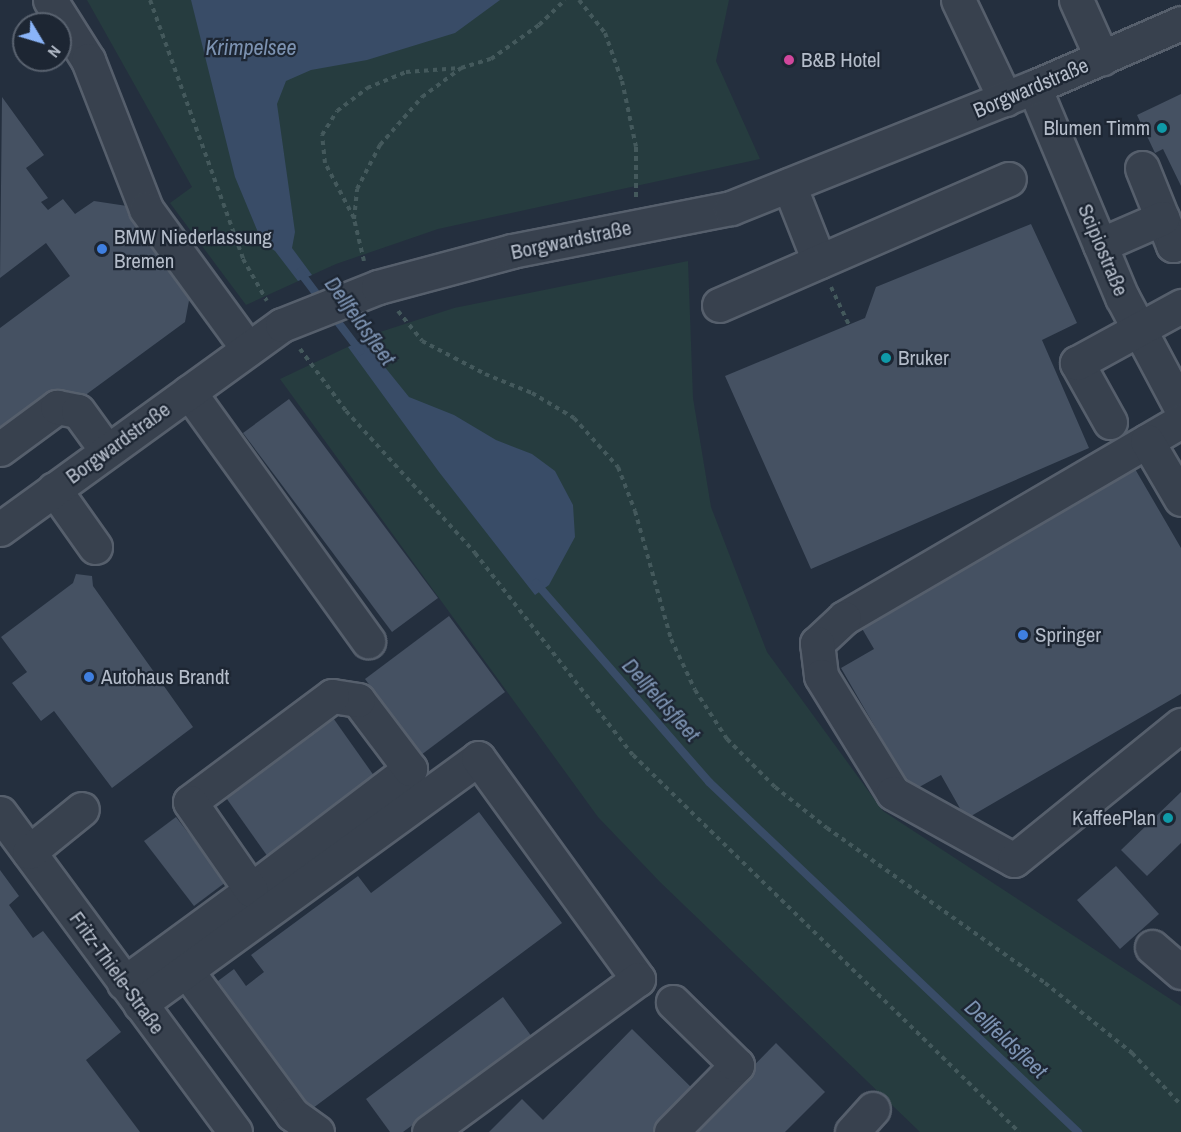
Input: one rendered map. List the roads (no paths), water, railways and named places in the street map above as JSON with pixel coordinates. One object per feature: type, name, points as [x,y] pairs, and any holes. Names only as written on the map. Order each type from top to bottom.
[{"type":"street","points":[[50,0],[88,60],[146,209],[248,349]]},
{"type":"street","name":"Scipiostraße","points":[[958,0],[1020,93],[1100,245],[1138,328],[1181,408]]},
{"type":"street","points":[[1076,0],[1102,58]]},
{"type":"street","name":"Borgwardstraße","points":[[0,529],[285,324],[369,291],[512,251],[731,208],[1020,93],[1181,23]]},
{"type":"street","points":[[1100,245],[1172,229],[1142,168]]},
{"type":"street","points":[[719,305],[1010,179]]},
{"type":"street","points":[[789,185],[819,261]]},
{"type":"street","points":[[1110,422],[1077,363],[1181,306]]},
{"type":"street","points":[[189,392],[368,641]]},
{"type":"street","points":[[0,449],[57,407],[78,411],[107,451]]},
{"type":"street","points":[[1181,421],[844,618],[817,643],[821,676],[893,793],[1014,860],[1181,725]]},
{"type":"street","points":[[1147,441],[1181,499]]},
{"type":"street","points":[[54,489],[95,547]]},
{"type":"street","points":[[132,994],[251,890],[410,769],[358,700],[332,696],[190,802],[251,890]]},
{"type":"street","points":[[132,994],[186,970],[478,758],[638,979],[429,1132]]},
{"type":"street","points":[[29,852],[82,809]]},
{"type":"street","name":"Fritz-Thiele-Straße","points":[[0,813],[236,1132]]},
{"type":"street","points":[[1152,947],[1181,972]]},
{"type":"street","points":[[186,970],[292,1114],[317,1132]]},
{"type":"street","points":[[671,1132],[737,1065],[673,1002]]},
{"type":"water","name":"Krimpelsee","points":[[191,0],[500,0],[455,33],[367,60],[311,70],[286,81],[277,104],[295,232],[292,248],[312,275],[298,281],[275,251],[262,242],[235,177]]},
{"type":"water","points":[[363,340],[409,397],[454,415],[496,440],[532,454],[555,471],[573,505],[575,537],[549,585],[535,595],[439,472],[348,347]]},
{"type":"waterway","name":"Dellfeldsfleet","points":[[300,272],[322,301]]},
{"type":"waterway","name":"Dellfeldsfleet","points":[[331,313],[360,351]]},
{"type":"waterway","name":"Dellfeldsfleet","points":[[536,583],[709,782],[1078,1132]]},
{"type":"place","name":"B&B Hotel","points":[[789,60]]},
{"type":"place","name":"Blumen Timm","points":[[1162,128]]},
{"type":"place","name":"BMW Niederlassung Bremen","points":[[102,249]]},
{"type":"place","name":"Bruker","points":[[886,358]]},
{"type":"place","name":"Springer","points":[[1023,635]]},
{"type":"place","name":"Autohaus Brandt","points":[[89,677]]},
{"type":"place","name":"KaffeePlan","points":[[1168,818]]}]
